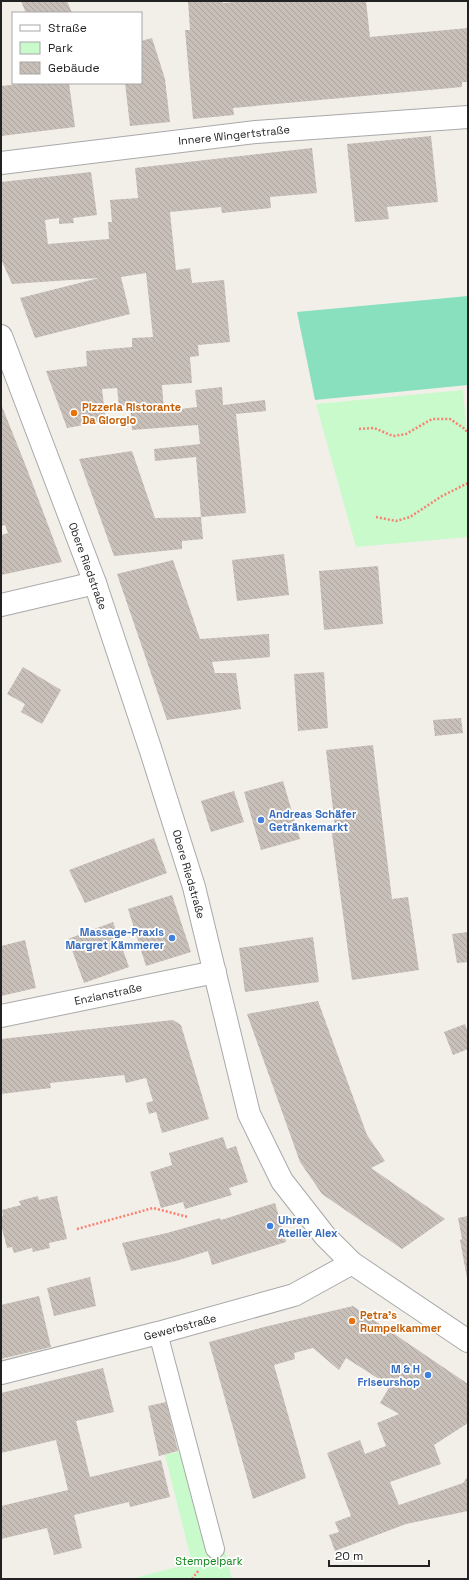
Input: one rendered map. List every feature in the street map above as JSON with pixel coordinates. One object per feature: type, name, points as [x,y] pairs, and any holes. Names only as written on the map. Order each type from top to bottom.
[{"type":"street","name":"Innere Wingertstraße","points":[[1,162],[256,132],[468,117]]},
{"type":"street","name":"Obere Riedstraße","points":[[1,336],[94,583],[149,745],[194,887],[249,1114],[282,1181],[324,1236],[352,1263],[464,1333]]},
{"type":"street","points":[[1,605],[94,583]]},
{"type":"street","name":"Enzianstraße","points":[[1,1016],[215,972]]},
{"type":"street","name":"Gewerbstraße","points":[[1,1373],[158,1333],[294,1295],[352,1263]]},
{"type":"lane","points":[[158,1333],[215,1549]]},
{"type":"path","points":[[359,429],[374,428],[393,436],[406,434],[432,418],[450,419],[465,429],[468,434]]},
{"type":"path","points":[[376,517],[396,521],[410,517],[442,496],[468,483]]},
{"type":"path","points":[[77,1229],[153,1208],[188,1217]]},
{"type":"green space","points":[[468,296],[468,385],[315,400],[297,312]]},
{"type":"green space","points":[[463,390],[468,445],[468,537],[356,547],[316,404]]},
{"type":"green space","name":"Stempelpark","points":[[198,1447],[232,1579],[131,1579],[192,1563],[165,1455]]},
{"type":"building","points":[[21,1],[67,1],[72,12],[26,12]]},
{"type":"building","points":[[188,1],[223,1],[223,3],[245,1],[366,1],[370,37],[468,28],[468,82],[462,82],[462,87],[233,108],[234,115],[193,119],[185,30],[190,30]]},
{"type":"building","points":[[152,38],[165,79],[170,122],[130,126],[125,84],[142,84],[142,41]]},
{"type":"building","points":[[20,84],[69,84],[75,127],[1,136],[1,86]]},
{"type":"building","points":[[431,136],[438,202],[387,207],[389,219],[355,222],[347,144]]},
{"type":"building","points":[[312,148],[317,193],[270,197],[271,208],[222,213],[221,207],[170,212],[176,270],[190,268],[192,283],[224,280],[230,342],[198,345],[199,356],[190,357],[192,383],[162,385],[164,411],[197,407],[195,390],[222,387],[223,405],[265,400],[266,411],[236,414],[246,513],[201,517],[196,457],[155,461],[154,449],[200,444],[198,425],[132,430],[130,405],[119,406],[117,388],[102,389],[106,421],[67,428],[46,371],[87,366],[86,351],[132,347],[132,338],[153,337],[146,273],[121,277],[130,314],[35,338],[20,298],[99,278],[12,284],[1,259],[1,182],[91,172],[97,215],[73,218],[74,223],[59,224],[59,218],[45,220],[48,244],[109,239],[108,222],[112,222],[110,200],[138,198],[135,168]]},
{"type":"building","points":[[1,404],[62,562],[1,575],[1,535],[8,533],[5,525],[1,526]]},
{"type":"building","points":[[132,451],[155,518],[201,517],[203,539],[182,541],[182,549],[114,556],[79,459]]},
{"type":"building","points":[[284,554],[289,595],[237,601],[232,560]]},
{"type":"building","points":[[173,560],[200,639],[269,634],[270,657],[212,662],[215,673],[236,673],[241,709],[167,720],[117,574]]},
{"type":"building","points":[[378,566],[383,624],[324,630],[319,571]]},
{"type":"building","points":[[23,667],[61,690],[42,724],[21,712],[25,704],[7,694]]},
{"type":"building","points":[[324,672],[328,728],[298,731],[294,674]]},
{"type":"building","points":[[461,718],[463,733],[435,736],[433,720]]},
{"type":"building","points":[[373,745],[392,899],[408,897],[419,970],[352,980],[331,827],[335,826],[326,750]]},
{"type":"building","points":[[283,781],[300,839],[261,850],[244,792]]},
{"type":"building","points":[[234,791],[244,822],[211,832],[201,801]]},
{"type":"building","points":[[154,838],[167,873],[85,903],[69,870]]},
{"type":"building","points":[[172,895],[191,952],[146,966],[128,909]]},
{"type":"building","points":[[113,922],[129,967],[84,983],[68,939]]},
{"type":"building","points":[[468,932],[468,962],[457,963],[452,934]]},
{"type":"building","points":[[313,937],[319,982],[245,992],[239,948]]},
{"type":"building","points":[[25,940],[36,988],[1,996],[1,946]]},
{"type":"building","points":[[318,1001],[367,1135],[385,1161],[371,1168],[445,1219],[402,1249],[322,1194],[300,1162],[247,1014]]},
{"type":"building","points":[[173,1020],[181,1025],[209,1119],[162,1133],[156,1112],[149,1114],[146,1103],[153,1101],[146,1078],[126,1083],[124,1075],[50,1083],[51,1088],[1,1094],[1,1039]]},
{"type":"building","points":[[465,1024],[468,1033],[468,1049],[453,1055],[444,1032]]},
{"type":"building","points":[[223,1137],[227,1149],[236,1146],[248,1182],[229,1188],[232,1195],[185,1209],[183,1202],[161,1208],[150,1172],[172,1165],[169,1153]]},
{"type":"building","points":[[38,1196],[39,1200],[57,1196],[67,1239],[49,1243],[50,1248],[33,1252],[32,1248],[14,1253],[12,1247],[7,1248],[1,1225],[1,1217],[3,1216],[2,1210],[21,1205],[19,1201]]},
{"type":"building","points":[[275,1203],[286,1242],[212,1265],[208,1251],[176,1261],[131,1271],[122,1243],[167,1233],[220,1218],[221,1220]]},
{"type":"building","points":[[468,1216],[467,1278],[460,1240],[462,1239],[458,1218]]},
{"type":"building","points":[[90,1277],[96,1306],[54,1316],[47,1288]]},
{"type":"building","points":[[39,1296],[51,1347],[1,1359],[1,1305]]},
{"type":"building","points":[[353,1306],[468,1384],[468,1423],[434,1445],[441,1464],[390,1482],[399,1505],[463,1483],[468,1476],[468,1511],[406,1524],[335,1551],[329,1535],[339,1532],[335,1522],[351,1516],[327,1453],[360,1440],[365,1454],[386,1446],[377,1423],[399,1414],[380,1403],[390,1386],[346,1358],[339,1370],[313,1348],[294,1353],[295,1359],[274,1365],[306,1478],[253,1499],[209,1342],[264,1327]]},
{"type":"building","points":[[103,1368],[114,1412],[76,1421],[90,1477],[161,1460],[170,1497],[130,1507],[129,1502],[74,1515],[82,1548],[54,1555],[47,1528],[1,1539],[1,1506],[68,1490],[56,1440],[1,1453],[1,1393]]},
{"type":"building","points":[[166,1402],[178,1451],[159,1456],[148,1406]]},
{"type":"place","name":"Pizzeria Ristorante Da Giorgio","points":[[74,413]]},
{"type":"place","name":"Andreas Schäfer Getränkemarkt","points":[[261,820]]},
{"type":"place","name":"Massage-Praxis Margret Kämmerer","points":[[172,938]]},
{"type":"place","name":"Uhren Atelier Alex","points":[[270,1226]]},
{"type":"place","name":"Petra's Rumpelkammer","points":[[352,1321]]},
{"type":"place","name":"M & H Friseurshop","points":[[428,1375]]}]
